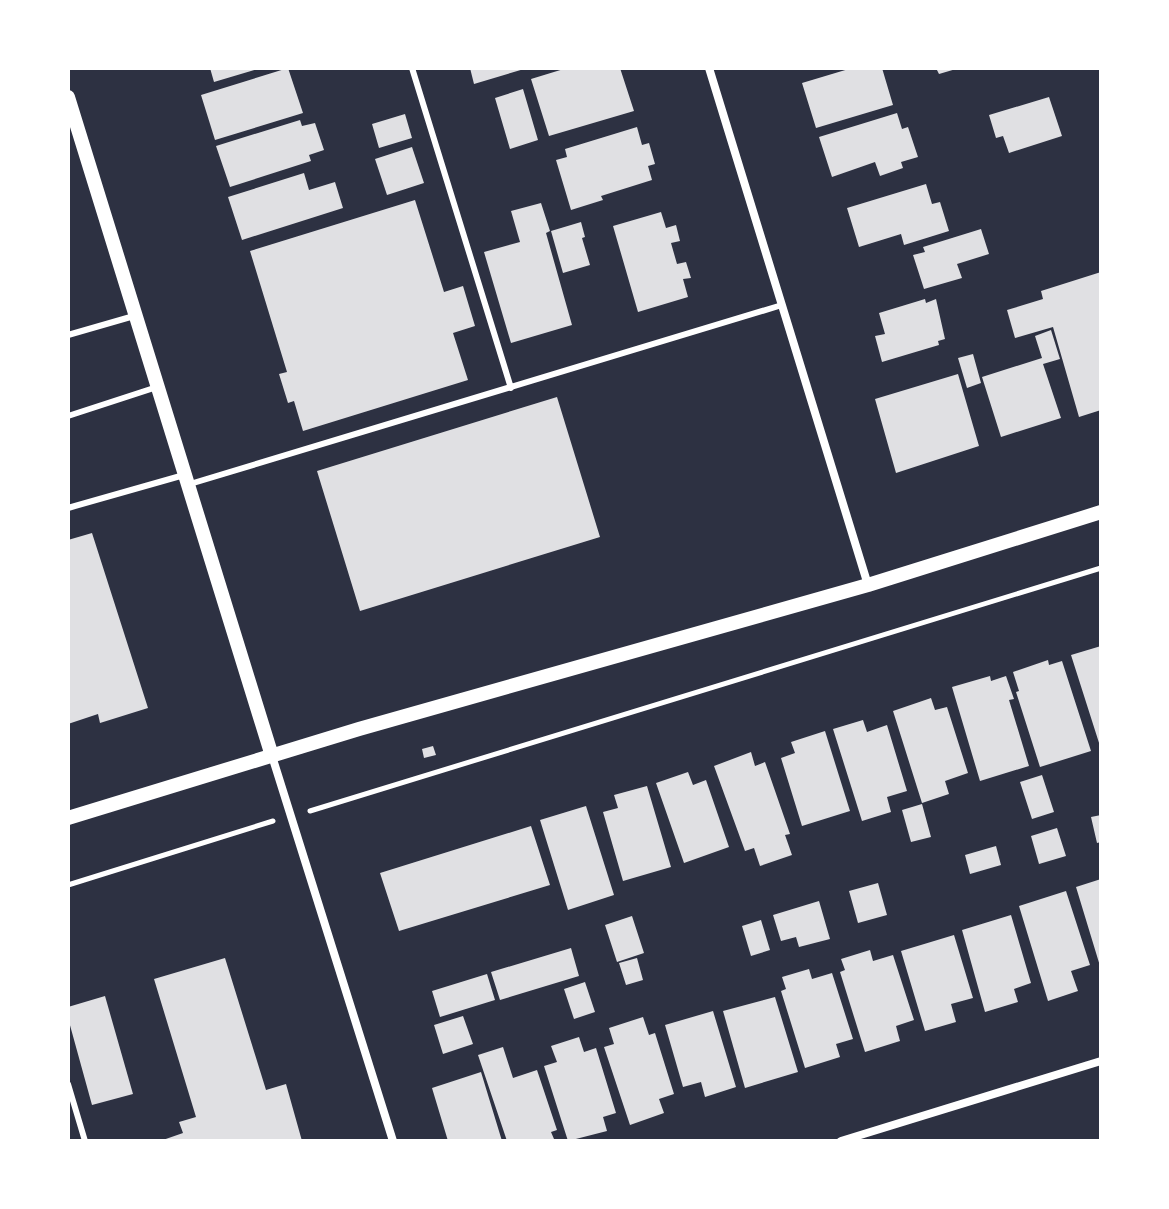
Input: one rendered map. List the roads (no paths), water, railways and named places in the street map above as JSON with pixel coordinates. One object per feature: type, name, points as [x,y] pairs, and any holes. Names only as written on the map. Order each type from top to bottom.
[{"type":"street","points":[[709,68],[868,585]]},
{"type":"street","points":[[68,97],[393,1141]]},
{"type":"street","points":[[68,818],[272,756],[868,585],[1101,512]]},
{"type":"street","points":[[841,1141],[1101,1061]]},
{"type":"lane","points":[[412,68],[511,388]]},
{"type":"lane","points":[[68,508],[185,480],[511,388],[782,305]]},
{"type":"lane","points":[[68,335],[135,316]]},
{"type":"lane","points":[[68,416],[157,387]]},
{"type":"lane","points":[[68,1084],[85,1141]]}]
